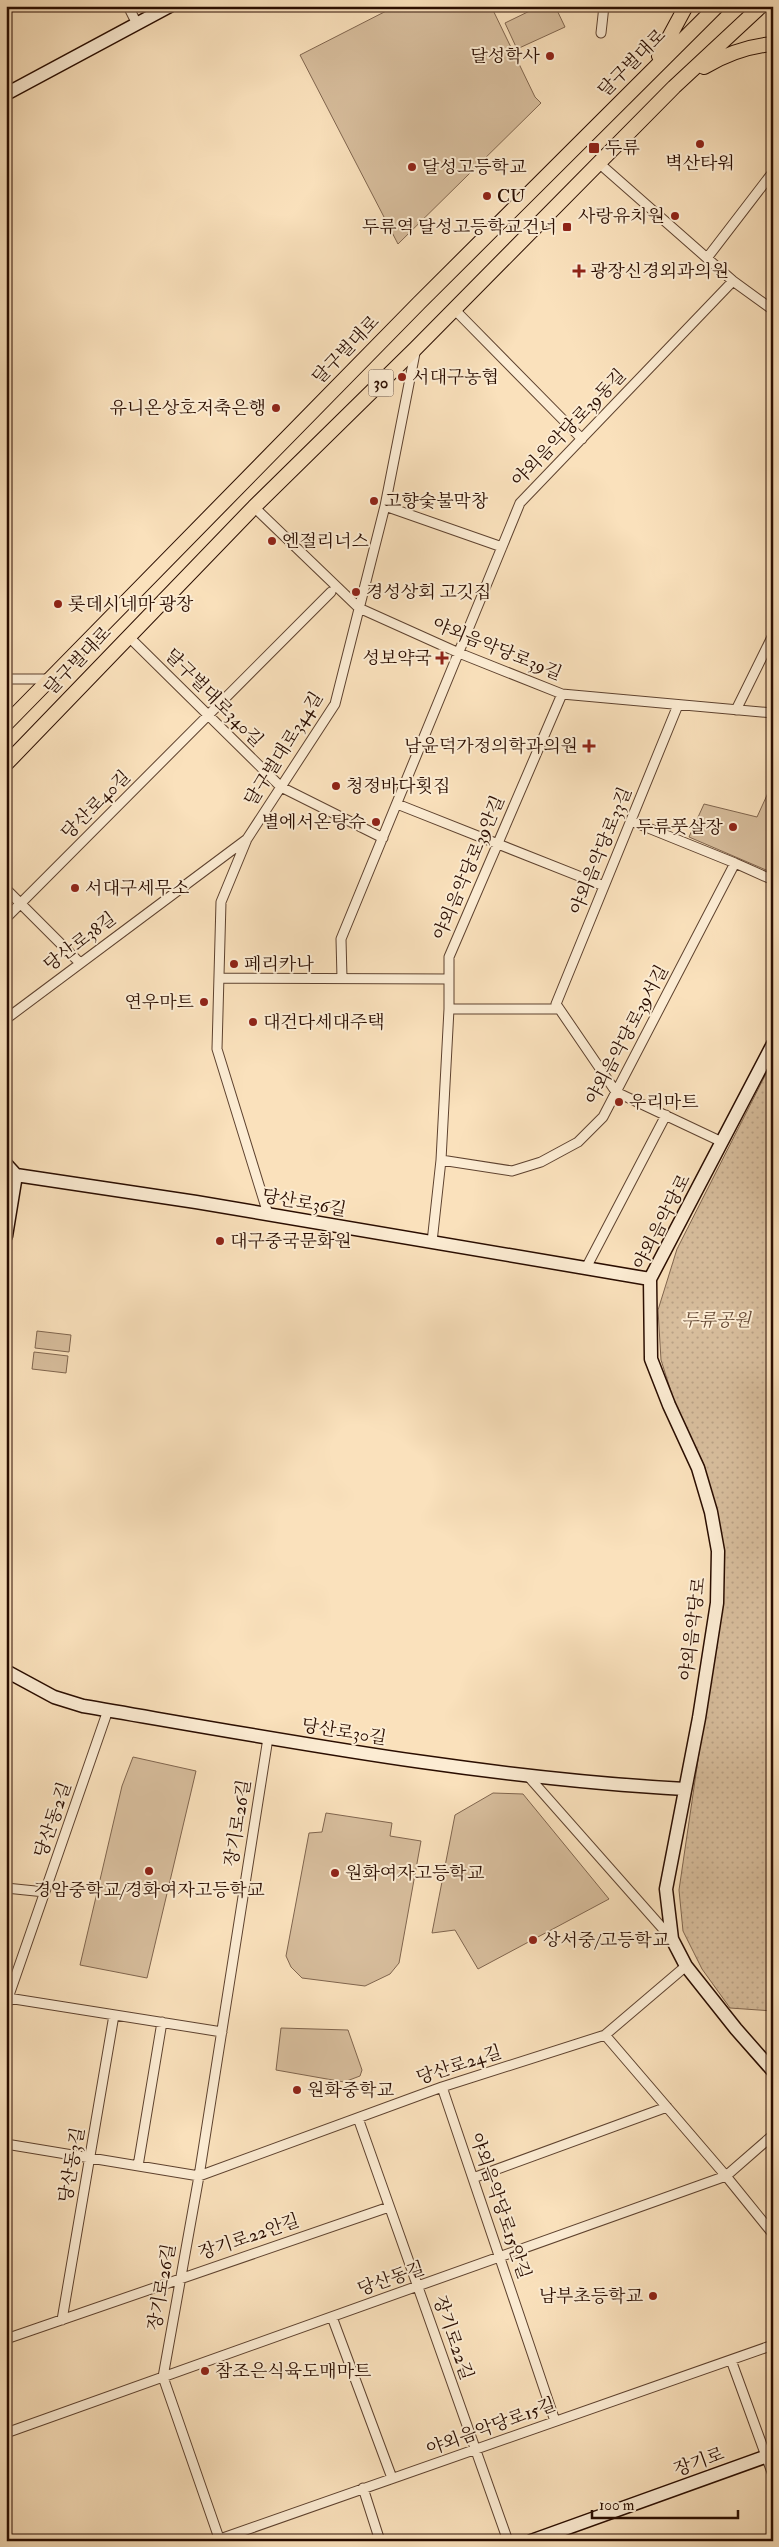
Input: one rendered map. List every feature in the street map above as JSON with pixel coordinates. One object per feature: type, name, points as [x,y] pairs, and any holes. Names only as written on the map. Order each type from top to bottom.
[{"type":"main road","points":[[6,94],[170,6]]},
{"type":"main road","points":[[653,68],[686,6]]},
{"type":"main road","name":"달구벌대로","points":[[6,724],[419,303],[717,6]]},
{"type":"main road","name":"달구벌대로","points":[[6,764],[254,507],[600,164],[674,86],[761,6]]},
{"type":"main road","points":[[674,86],[723,55],[755,46],[773,44]]},
{"type":"main road","name":"야외음악당로","points":[[773,1044],[650,1279],[651,1359],[669,1406],[698,1468],[711,1512],[718,1551],[717,1603],[699,1718],[666,1889],[672,1940],[686,1966],[736,2029],[773,2071]]},
{"type":"main road","points":[[6,1164],[16,1175],[6,1236]]},
{"type":"main road","name":"당산로36길","points":[[16,1175],[268,1214],[650,1279]]},
{"type":"main road","name":"당산로30길","points":[[6,1671],[54,1697],[83,1706],[268,1738],[484,1771],[685,1789]]},
{"type":"main road","name":"장기로","points":[[531,2541],[769,2455]]},
{"type":"street","points":[[128,6],[137,24]]},
{"type":"street","points":[[601,34],[604,6]]},
{"type":"street","points":[[600,164],[733,280],[773,310]]},
{"type":"street","points":[[707,258],[773,172]]},
{"type":"street","name":"야외음악당로39동길","points":[[459,653],[520,504],[733,280]]},
{"type":"street","points":[[454,310],[582,439]]},
{"type":"street","name":"달구벌대로344길","points":[[268,1214],[217,1049],[221,902],[247,839],[335,704],[385,506],[416,348]]},
{"type":"street","points":[[385,506],[502,547]]},
{"type":"street","name":"야외음악당로39길","points":[[254,507],[359,608],[459,653],[562,694],[773,713]]},
{"type":"street","points":[[208,715],[331,592]]},
{"type":"street","points":[[736,710],[773,635]]},
{"type":"street","name":"달구벌대로340길","points":[[128,636],[281,787],[383,838]]},
{"type":"street","points":[[342,978],[341,939],[459,653]]},
{"type":"street","points":[[6,679],[50,679]]},
{"type":"street","name":"야외음악당로39안길","points":[[432,1242],[442,1160],[449,1009],[449,957],[562,694]]},
{"type":"street","name":"야외음악당로33길","points":[[559,1009],[556,1004],[678,704]]},
{"type":"street","name":"당산로40길","points":[[6,918],[208,715]]},
{"type":"street","points":[[397,804],[604,886]]},
{"type":"street","points":[[631,821],[735,862],[773,880]]},
{"type":"street","name":"당산로38길","points":[[6,1019],[79,962],[247,839]]},
{"type":"street","name":"야외음악당로39서길","points":[[442,1160],[512,1171],[541,1162],[578,1142],[603,1117],[735,862]]},
{"type":"street","points":[[6,889],[79,962]]},
{"type":"street","points":[[219,978],[449,979]]},
{"type":"street","points":[[449,1009],[559,1009],[616,1092],[722,1142]]},
{"type":"street","points":[[586,1268],[666,1115]]},
{"type":"street","name":"당산동2길","points":[[6,2009],[8,1998],[108,1710]]},
{"type":"street","name":"장기로26길","points":[[220,2540],[163,2377],[199,2176],[268,1738]]},
{"type":"street","points":[[528,1776],[672,1940]]},
{"type":"street","points":[[6,1888],[45,1892]]},
{"type":"street","name":"당산로24길","points":[[6,2144],[199,2176],[442,2087],[605,2036],[686,1966]]},
{"type":"street","points":[[8,1998],[222,2032]]},
{"type":"street","name":"당산동3길","points":[[62,2320],[114,2015]]},
{"type":"street","points":[[138,2166],[162,2022]]},
{"type":"street","points":[[605,2036],[726,2176],[773,2234]]},
{"type":"street","name":"야외음악당로15안길","points":[[442,2087],[555,2421]]},
{"type":"street","points":[[473,2178],[667,2107]]},
{"type":"street","name":"장기로22길","points":[[358,2118],[508,2541]]},
{"type":"street","name":"당산동길","points":[[6,2433],[332,2316],[418,2288],[726,2176],[773,2135]]},
{"type":"street","name":"장기로22안길","points":[[6,2339],[389,2206]]},
{"type":"street","points":[[332,2316],[392,2478]]},
{"type":"street","name":"야외음악당로15길","points":[[220,2540],[773,2345]]},
{"type":"street","points":[[731,2360],[769,2455],[773,2475]]},
{"type":"street","points":[[363,2488],[380,2541]]},
{"type":"green space","name":"달성고등학교","points":[[396,6],[491,6],[535,97],[541,103],[398,244],[300,55]]},
{"type":"green space","points":[[540,6],[555,6],[565,27],[517,49],[505,23]]},
{"type":"green space","name":"두류풋살장","points":[[773,782],[773,873],[689,837],[704,804],[757,817]]},
{"type":"green space","name":"두류공원","points":[[773,1060],[773,2011],[730,2008],[702,1969],[683,1931],[679,1890],[703,1726],[723,1553],[718,1514],[704,1465],[676,1407],[661,1360],[658,1310],[677,1249]]},
{"type":"green space","points":[[37,1331],[71,1335],[69,1352],[35,1348]]},
{"type":"green space","points":[[34,1352],[68,1356],[66,1373],[32,1369]]},
{"type":"green space","points":[[133,1757],[196,1771],[147,1978],[80,1965],[122,1786]]},
{"type":"green space","points":[[493,1793],[523,1794],[609,1899],[478,1969],[455,1930],[432,1933],[455,1815]]},
{"type":"green space","points":[[326,1813],[392,1823],[390,1836],[421,1841],[399,1963],[390,1974],[365,1986],[302,1978],[291,1967],[286,1956],[309,1833],[322,1832]]},
{"type":"green space","points":[[281,2028],[348,2030],[362,2070],[360,2076],[344,2082],[276,2070]]},
{"type":"place","name":"달성학사","points":[[550,56]]},
{"type":"place","name":"벽산타워","points":[[700,144]]},
{"type":"place","name":"두류","points":[[594,148]]},
{"type":"place","name":"달성고등학교","points":[[412,167]]},
{"type":"place","name":"CU","points":[[487,196]]},
{"type":"place","name":"사랑유치원","points":[[675,216]]},
{"type":"place","name":"두류역 달성고등학교건너","points":[[567,227]]},
{"type":"place","name":"광장신경외과의원","points":[[579,271]]},
{"type":"place","name":"서대구농협","points":[[402,377]]},
{"type":"place","name":"유니온상호저축은행","points":[[276,408]]},
{"type":"place","name":"고향숯불막창","points":[[374,501]]},
{"type":"place","name":"엔절리너스","points":[[272,541]]},
{"type":"place","name":"경성상회 고깃집","points":[[356,592]]},
{"type":"place","name":"롯데시네마 광장","points":[[58,604]]},
{"type":"place","name":"성보약국","points":[[442,658]]},
{"type":"place","name":"남윤덕가정의학과의원","points":[[589,746]]},
{"type":"place","name":"청정바다횟집","points":[[336,786]]},
{"type":"place","name":"별에서온탕슈","points":[[376,822]]},
{"type":"place","name":"두류풋살장","points":[[733,827]]},
{"type":"place","name":"서대구세무소","points":[[75,888]]},
{"type":"place","name":"페리카나","points":[[234,964]]},
{"type":"place","name":"연우마트","points":[[204,1002]]},
{"type":"place","name":"대건다세대주택","points":[[253,1022]]},
{"type":"place","name":"우리마트","points":[[619,1102]]},
{"type":"place","name":"대구중국문화원","points":[[220,1241]]},
{"type":"place","name":"경암중학교/경화여자고등학교","points":[[149,1871]]},
{"type":"place","name":"원화여자고등학교","points":[[335,1873]]},
{"type":"place","name":"상서중/고등학교","points":[[533,1940]]},
{"type":"place","name":"원화중학교","points":[[297,2090]]},
{"type":"place","name":"남부초등학교","points":[[653,2296]]},
{"type":"place","name":"참조은식육도매마트","points":[[205,2371]]}]
